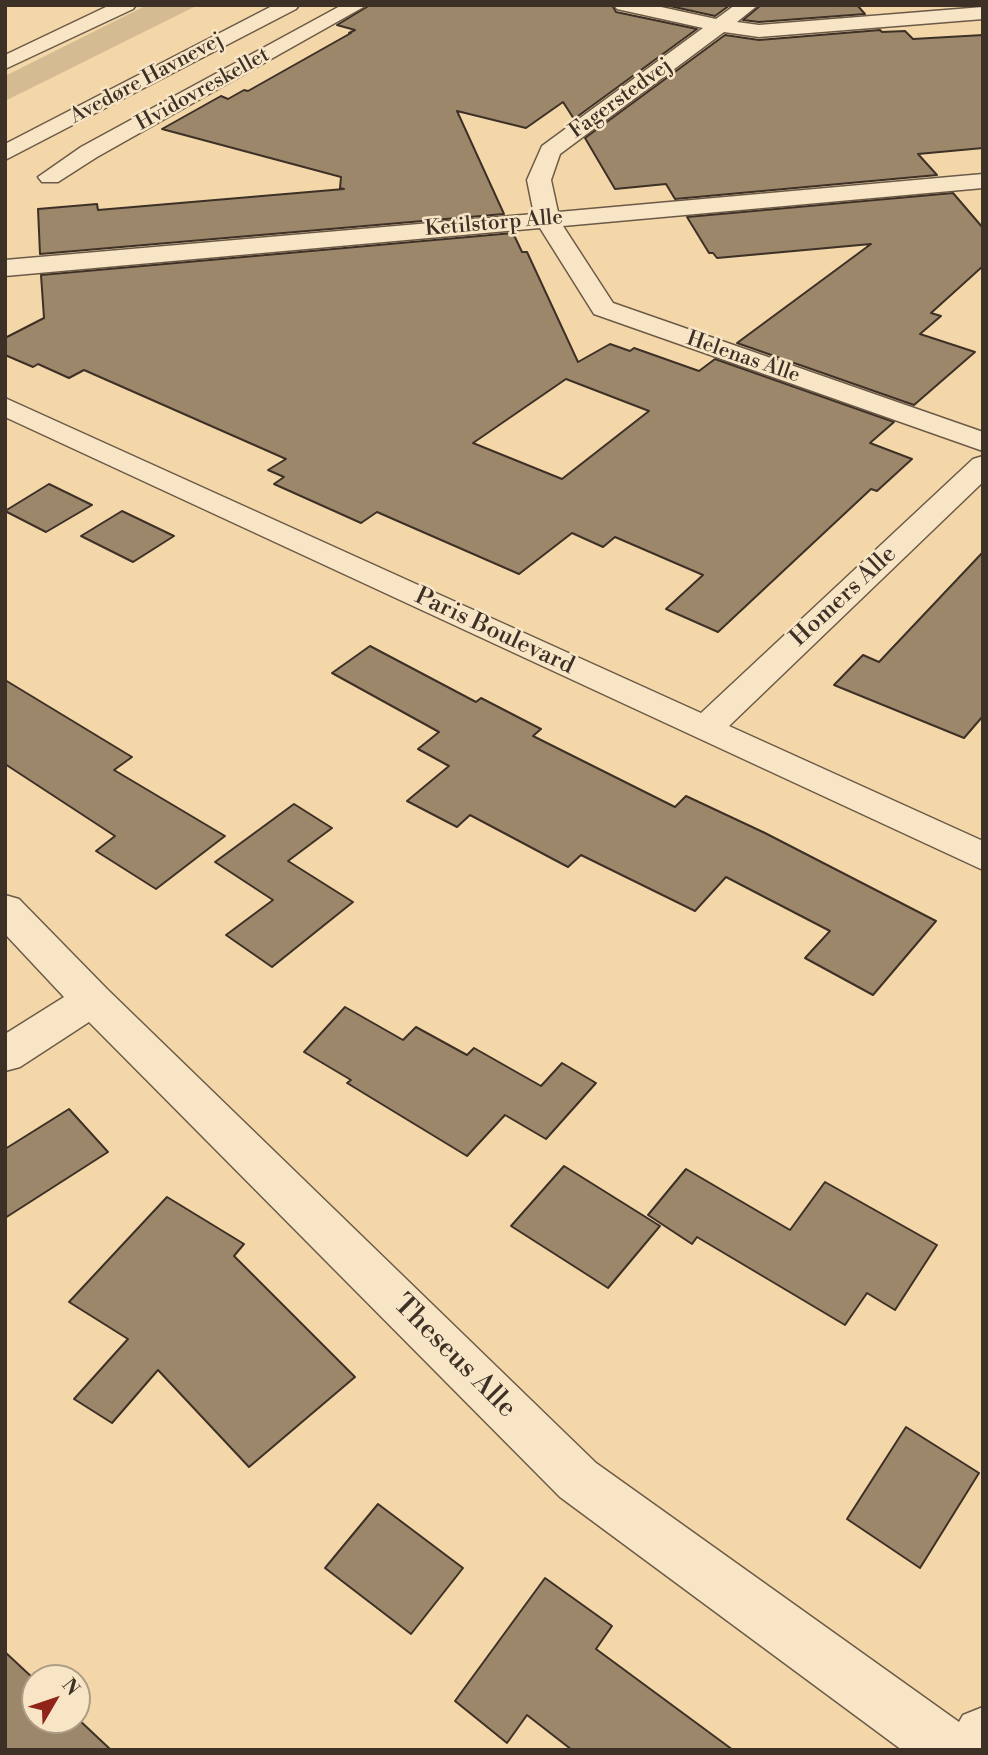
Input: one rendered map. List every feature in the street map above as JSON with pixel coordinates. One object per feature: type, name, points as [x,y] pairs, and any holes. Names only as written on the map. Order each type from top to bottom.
[{"type":"street","points":[[5,63],[126,5]]},
{"type":"street","name":"Avedøre Havnevej","points":[[5,153],[289,5]]},
{"type":"street","name":"Hvidovreskellet","points":[[50,177],[89,152],[357,5]]},
{"type":"street","points":[[624,5],[720,26],[759,31],[983,13]]},
{"type":"street","name":"Fagerstedvej","points":[[547,219],[539,180],[550,151],[748,5]]},
{"type":"street","name":"Ketilstorp Alle","points":[[5,268],[983,181]]},
{"type":"street","name":"Helenas Alle","points":[[547,219],[603,308],[983,442]]},
{"type":"street","name":"Paris Boulevard","points":[[5,406],[983,857]]},
{"type":"street","name":"Homers Alle","points":[[705,729],[983,465]]},
{"type":"street","name":"Theseus Alle","points":[[5,909],[92,1000],[578,1480],[950,1750]]},
{"type":"street","points":[[5,1055],[92,1000]]},
{"type":"street","points":[[975,1750],[983,1735]]},
{"type":"shaded area","points":[[147,5],[198,5],[5,101],[5,76]]},
{"type":"building","points":[[370,5],[612,5],[616,12],[697,29],[574,119],[563,102],[526,128],[457,111],[504,214],[40,254],[38,209],[97,204],[98,210],[344,189],[340,188],[341,177],[162,129],[221,96],[228,99],[244,90],[248,91],[351,33],[355,30],[337,25]]},
{"type":"building","points":[[665,5],[730,5],[715,16]]},
{"type":"building","points":[[761,5],[857,5],[865,14],[759,22],[743,20]]},
{"type":"building","points":[[880,30],[905,31],[913,39],[983,35],[983,148],[918,154],[937,175],[675,199],[666,184],[615,189],[585,138],[725,35],[759,40]]},
{"type":"building","points":[[953,193],[983,228],[983,266],[931,313],[941,316],[920,334],[975,352],[914,405],[737,343],[871,244],[717,258],[713,253],[709,253],[687,217]]},
{"type":"building","points":[[513,233],[522,252],[527,252],[578,362],[610,344],[630,351],[634,348],[699,371],[715,359],[894,422],[870,443],[912,459],[877,491],[871,489],[718,632],[666,609],[703,575],[615,537],[603,547],[572,533],[519,574],[377,512],[361,523],[274,484],[284,477],[268,470],[286,459],[84,370],[69,378],[38,364],[33,367],[5,355],[5,338],[44,318],[41,275]],"holes":[[[566,379],[649,411],[562,479],[473,443]]]},
{"type":"building","points":[[49,484],[92,505],[46,532],[5,511]]},
{"type":"building","points":[[122,511],[174,536],[133,562],[81,536]]},
{"type":"building","points":[[983,552],[983,716],[964,738],[834,685],[863,655],[879,662]]},
{"type":"building","points":[[370,646],[476,702],[481,698],[541,729],[533,736],[675,807],[686,796],[765,833],[936,921],[873,995],[805,958],[830,931],[726,877],[695,911],[581,855],[568,867],[470,815],[457,827],[407,801],[449,766],[418,749],[439,732],[332,673]]},
{"type":"building","points":[[5,680],[132,757],[114,770],[225,836],[156,889],[96,851],[115,836],[5,764]]},
{"type":"building","points":[[294,804],[332,828],[288,861],[353,902],[272,967],[226,935],[273,900],[215,862]]},
{"type":"building","points":[[345,1007],[403,1040],[416,1027],[467,1055],[474,1048],[541,1086],[562,1063],[596,1083],[546,1139],[505,1115],[467,1156],[347,1083],[351,1080],[304,1052]]},
{"type":"building","points":[[69,1109],[108,1152],[5,1218],[5,1149]]},
{"type":"building","points":[[564,1166],[660,1226],[608,1288],[511,1226]]},
{"type":"building","points":[[686,1169],[790,1230],[825,1182],[937,1245],[895,1310],[867,1293],[845,1325],[697,1237],[692,1244],[648,1215]]},
{"type":"building","points":[[167,1197],[244,1244],[234,1256],[355,1377],[249,1467],[158,1370],[112,1423],[74,1399],[128,1339],[69,1302]]},
{"type":"building","points":[[906,1427],[979,1473],[920,1568],[847,1519]]},
{"type":"building","points":[[378,1504],[463,1568],[411,1634],[325,1568]]},
{"type":"building","points":[[545,1578],[612,1626],[596,1649],[733,1750],[572,1750],[527,1715],[507,1743],[455,1701]]},
{"type":"building","points":[[5,1652],[21,1667],[21,1734],[91,1734],[91,1731],[111,1750],[5,1750]]}]
